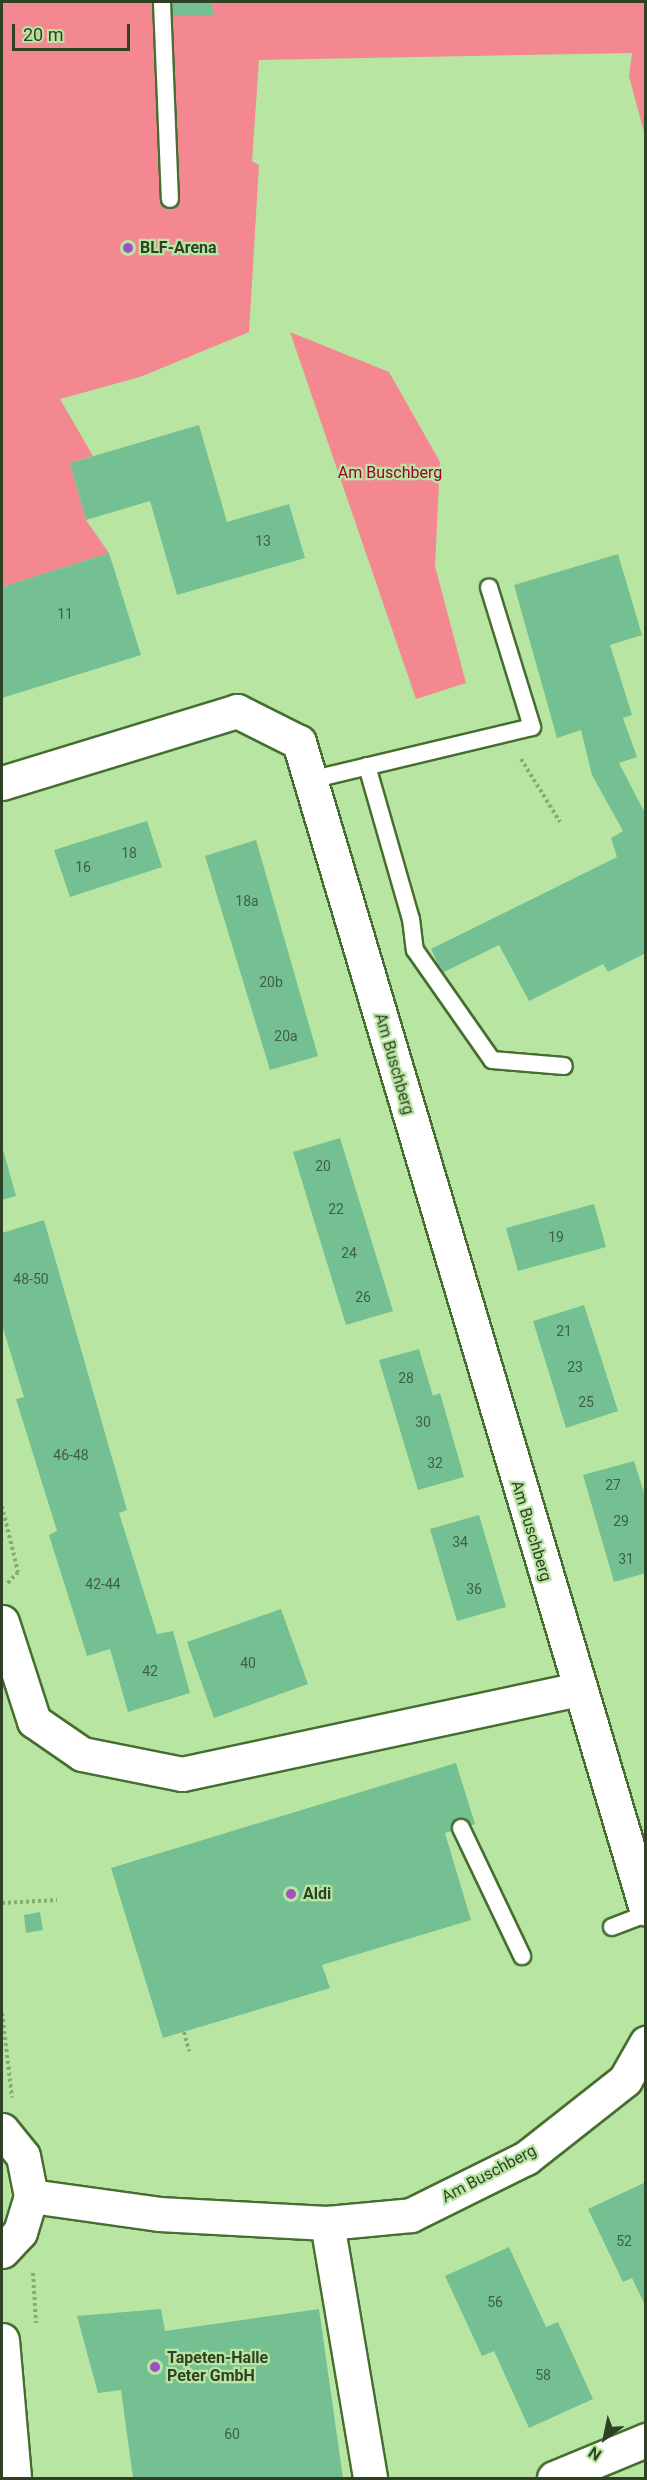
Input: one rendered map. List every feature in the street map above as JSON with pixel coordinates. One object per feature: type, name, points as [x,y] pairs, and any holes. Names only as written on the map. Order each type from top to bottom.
[{"type":"street","name":"Am Buschberg","points":[[2,783],[237,711],[299,742],[645,1909]]},
{"type":"street","points":[[2,1622],[34,1721],[82,1754],[182,1774],[578,1689]]},
{"type":"street","name":"Am Buschberg","points":[[31,2196],[159,2214],[327,2223],[411,2215],[526,2158],[625,2080],[645,2043]]},
{"type":"street","points":[[2,2130],[23,2156],[31,2196],[20,2232],[2,2251]]},
{"type":"street","points":[[327,2223],[370,2478]]},
{"type":"street","points":[[2,2340],[14,2478]]},
{"type":"street","points":[[554,2478],[645,2440]]},
{"type":"lane","points":[[162,2],[170,199]]},
{"type":"lane","points":[[310,780],[532,727],[489,587]]},
{"type":"lane","points":[[367,766],[411,919],[415,950],[492,1060],[564,1066]]},
{"type":"lane","points":[[461,1828],[522,1956]]},
{"type":"lane","points":[[612,1928],[645,1914]]},
{"type":"path","points":[[523,764],[560,822]]},
{"type":"path","points":[[2,1506],[18,1572],[2,1590]]},
{"type":"path","points":[[2,1903],[57,1900]]},
{"type":"path","points":[[184,2032],[189,2051]]},
{"type":"green space","name":"BLF-Arena","points":[[2,2],[645,2],[645,136],[629,76],[632,53],[259,60],[252,161],[259,165],[249,332],[140,377],[60,399],[93,456],[70,463],[86,520],[109,553],[2,587]]},
{"type":"green space","name":"Am Buschberg","points":[[290,332],[389,372],[440,462],[435,566],[466,683],[416,699]]},
{"type":"building","points":[[162,2],[212,2],[213,15],[163,16]]},
{"type":"building","points":[[199,425],[227,522],[289,504],[305,558],[177,595],[150,501],[86,520],[70,463]]},
{"type":"building","points":[[109,553],[141,655],[2,698],[2,587]]},
{"type":"building","points":[[618,554],[642,635],[610,645],[632,715],[623,718],[637,757],[619,763],[646,815],[646,953],[608,972],[603,964],[529,1001],[499,945],[442,973],[431,949],[617,857],[611,838],[623,831],[592,775],[581,730],[557,738],[514,585]]},
{"type":"building","points":[[147,821],[162,867],[70,897],[54,850]]},
{"type":"building","points":[[256,840],[318,1056],[270,1070],[205,856]]},
{"type":"building","points":[[340,1138],[393,1311],[346,1325],[293,1152]]},
{"type":"building","points":[[2,1146],[16,1196],[2,1200]]},
{"type":"building","points":[[594,1204],[606,1247],[518,1271],[506,1228]]},
{"type":"building","points":[[44,1220],[127,1510],[119,1513],[157,1634],[173,1631],[190,1693],[128,1712],[110,1649],[87,1656],[49,1535],[57,1531],[16,1399],[24,1397],[2,1325],[2,1233]]},
{"type":"building","points":[[584,1305],[618,1411],[566,1428],[533,1321]]},
{"type":"building","points":[[419,1349],[433,1396],[440,1393],[464,1477],[418,1490],[379,1360]]},
{"type":"building","points":[[634,1461],[646,1499],[646,1573],[614,1582],[583,1475]]},
{"type":"building","points":[[479,1515],[506,1607],[457,1621],[430,1529]]},
{"type":"building","points":[[281,1609],[308,1684],[214,1718],[187,1642]]},
{"type":"building","name":"Aldi","points":[[456,1763],[475,1824],[445,1833],[471,1920],[322,1965],[330,1988],[163,2038],[111,1868]]},
{"type":"building","points":[[40,1912],[43,1930],[26,1933],[24,1915]]},
{"type":"building","points":[[646,2182],[646,2307],[632,2278],[623,2282],[588,2209]]},
{"type":"building","points":[[509,2247],[546,2327],[558,2322],[593,2399],[529,2428],[494,2351],[482,2356],[445,2276]]},
{"type":"building","points":[[161,2309],[165,2331],[319,2309],[343,2478],[133,2478],[121,2390],[98,2393],[77,2316]]},
{"type":"place","name":"BLF-Arena","points":[[128,248]]},
{"type":"place","name":"Aldi","points":[[291,1894]]},
{"type":"place","name":"Tapeten-Halle Peter GmbH","points":[[155,2367]]}]
